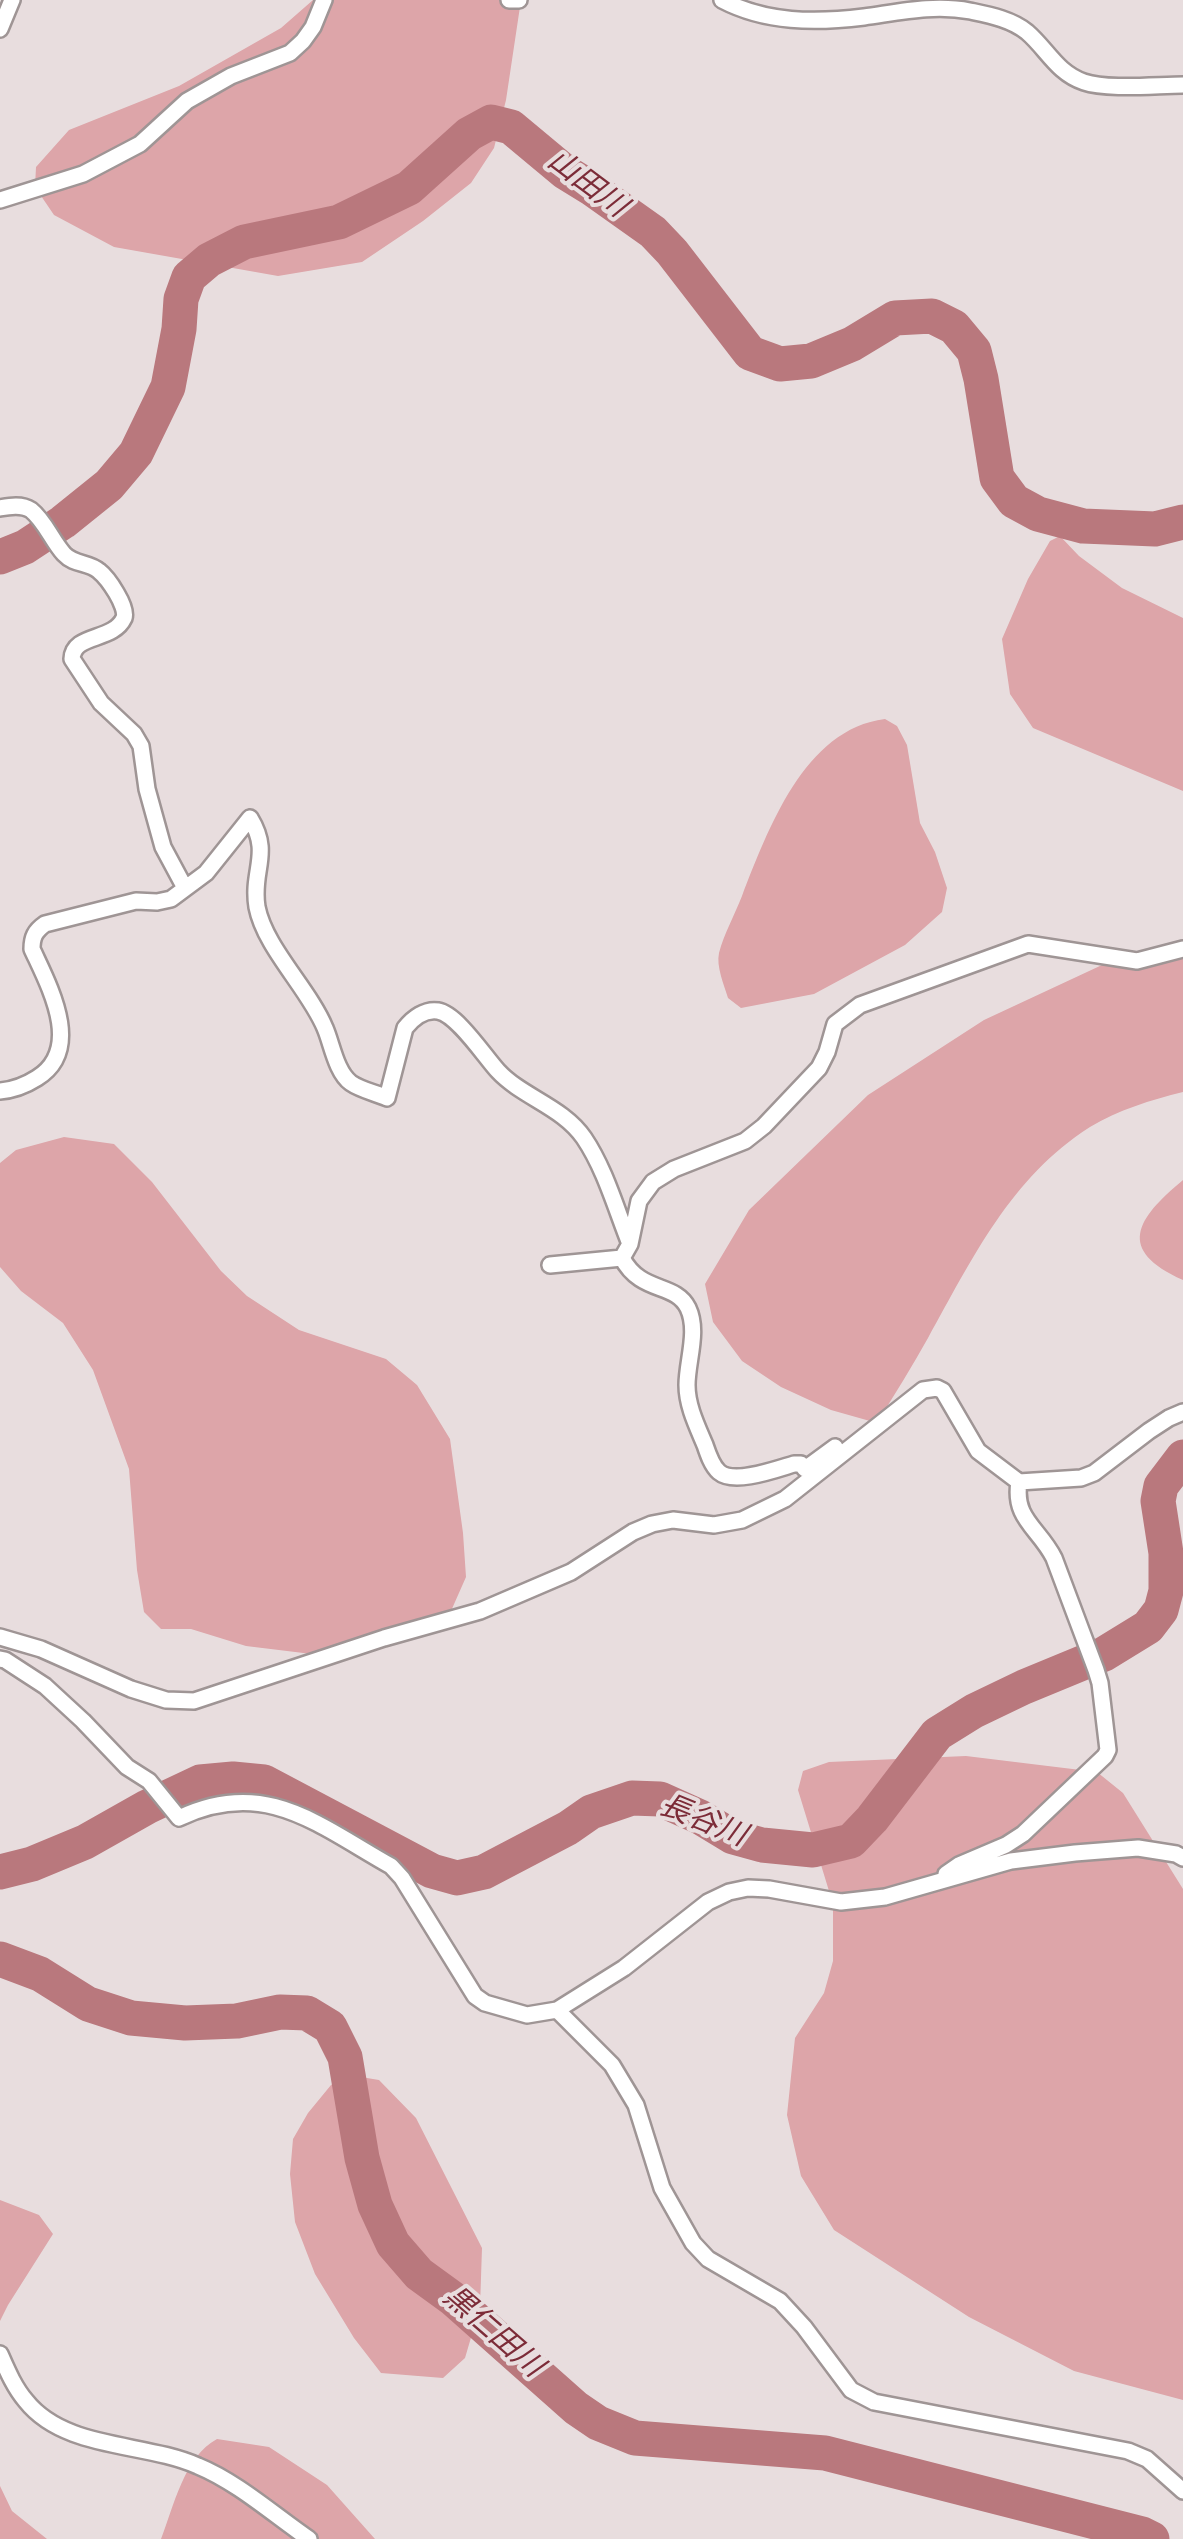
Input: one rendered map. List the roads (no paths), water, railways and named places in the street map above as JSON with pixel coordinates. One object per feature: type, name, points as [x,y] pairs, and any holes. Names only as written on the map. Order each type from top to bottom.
[{"type":"street","points":[[0,29],[12,0]]},
{"type":"street","points":[[0,200],[83,174],[140,144],[186,101],[231,76],[290,53],[313,27],[324,0]]},
{"type":"street","points":[[509,0],[518,0]]},
{"type":"street","points":[[722,0],[743,11],[778,19],[833,20],[930,7],[967,11],[1006,20],[1027,32],[1055,65],[1084,82],[1183,85]]},
{"type":"street","points":[[0,508],[22,506],[31,510],[72,561],[101,572],[123,603],[123,619],[108,634],[79,643],[73,648],[72,659],[101,704],[134,734],[140,746],[147,789],[164,847],[184,888]]},
{"type":"street","points":[[0,1092],[48,1071],[58,1055],[58,1010],[32,948],[37,930],[45,924],[136,901],[171,899],[206,873],[250,818],[262,845],[256,882],[258,908],[266,932],[323,1024],[342,1072],[350,1082],[387,1098],[405,1028],[412,1019],[439,1011],[452,1019],[502,1076],[580,1133],[594,1154],[626,1251],[628,1269],[652,1286],[678,1294],[688,1308],[692,1325],[687,1388],[692,1414],[720,1473],[742,1477],[794,1464],[805,1469]]},
{"type":"street","points":[[550,1265],[615,1261],[626,1251],[640,1201],[653,1182],[674,1169],[744,1142],[764,1126],[818,1068],[836,1024],[860,1005],[1028,944],[1136,961],[1183,949]]},
{"type":"street","points":[[0,1637],[40,1649],[130,1689],[166,1700],[194,1700],[480,1611],[571,1572],[652,1524],[673,1520],[714,1525],[742,1520],[785,1499],[922,1390],[943,1391],[978,1451],[1019,1482],[1081,1478],[1094,1473],[1168,1418],[1183,1412]]},
{"type":"street","points":[[742,1520],[747,1510],[780,1491],[893,1404],[909,1401]]},
{"type":"street","points":[[940,1881],[959,1865],[1023,1834],[1105,1756],[1109,1743],[1096,1670],[1046,1541],[1019,1508],[1019,1482]]},
{"type":"street","points":[[0,1659],[44,1686],[127,1767],[149,1781],[179,1818],[220,1803],[246,1800],[288,1808],[391,1866],[475,1996],[485,2004],[527,2015],[557,2010],[624,1968],[708,1902],[728,1892],[768,1889],[841,1902],[885,1897],[1012,1861],[1138,1848],[1183,1858]]},
{"type":"street","points":[[557,2010],[612,2065],[636,2105],[662,2188],[692,2244],[708,2259],[780,2301],[851,2390],[874,2402],[1128,2451],[1147,2459],[1183,2491]]},
{"type":"street","points":[[0,2354],[26,2402],[64,2431],[197,2465],[309,2539]]},
{"type":"waterway","name":"山田川","points":[[0,557],[25,547],[63,522],[109,485],[136,453],[168,387],[181,299],[189,277],[209,260],[244,242],[339,222],[409,188],[469,134],[491,122],[511,127],[565,172],[653,232],[750,353],[780,364],[811,361],[852,344],[895,318],[932,316],[954,327],[974,351],[997,478],[1014,501],[1038,514],[1083,526],[1155,529],[1183,522]]},
{"type":"waterway","name":"長谷川","points":[[0,1872],[32,1864],[85,1842],[200,1782],[233,1779],[264,1782],[432,1871],[457,1878],[484,1872],[591,1812],[632,1798],[660,1799],[733,1837],[762,1845],[813,1850],[851,1841],[937,1734],[1024,1687],[1104,1654],[1148,1627],[1161,1610],[1166,1591],[1166,1553],[1158,1501],[1161,1486],[1183,1457]]},
{"type":"waterway","name":"黒仁田川","points":[[0,1959],[40,1974],[88,2004],[131,2018],[185,2023],[237,2021],[280,2012],[307,2013],[330,2027],[345,2057],[362,2158],[375,2205],[393,2244],[419,2274],[598,2423],[635,2438],[825,2453],[1152,2539]]}]
